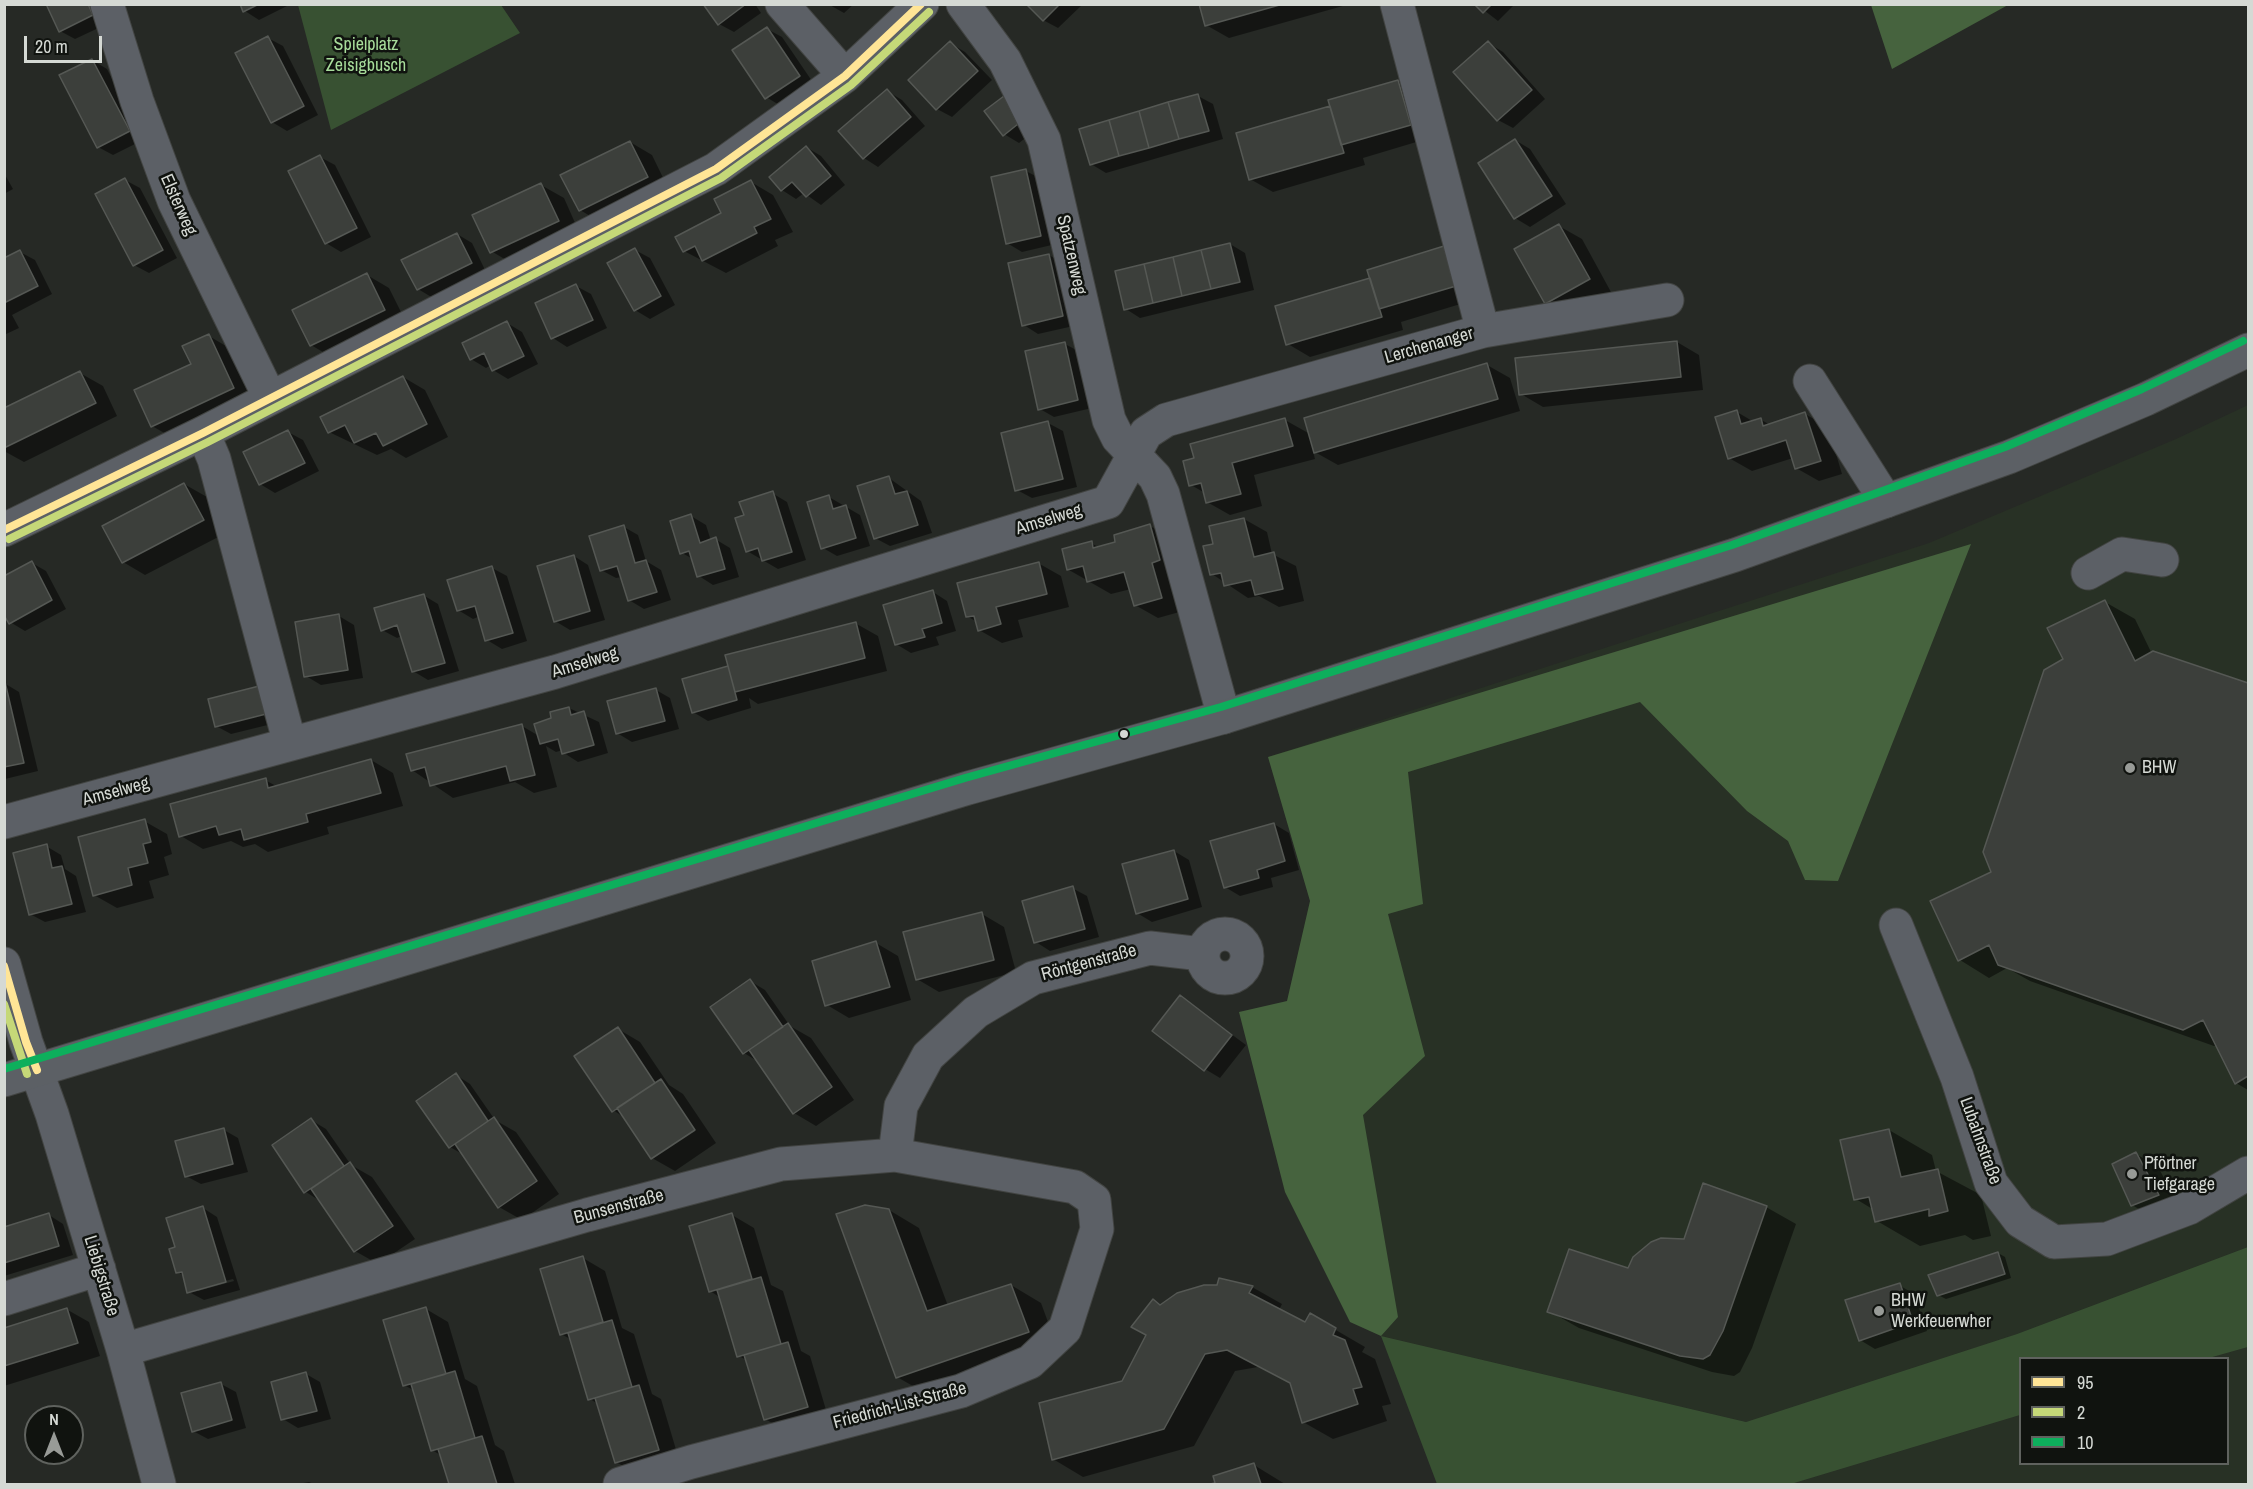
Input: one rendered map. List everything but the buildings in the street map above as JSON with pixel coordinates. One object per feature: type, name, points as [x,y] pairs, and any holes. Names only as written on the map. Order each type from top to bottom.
[{"type":"main road","points":[[4,1080],[968,788],[1224,717],[1735,555],[2019,453],[2146,399],[2248,350]]},
{"type":"street","name":"Elsterweg","points":[[107,4],[137,101],[174,201],[270,398]]},
{"type":"street","points":[[782,4],[845,76]]},
{"type":"street","points":[[4,530],[204,434],[716,169],[845,76],[922,4]]},
{"type":"street","name":"Spatzenweg","points":[[963,4],[1005,61],[1044,140],[1109,420],[1118,438],[1155,477],[1162,494],[1224,717]]},
{"type":"street","name":"Lerchenanger","points":[[1133,454],[1146,433],[1166,420],[1483,331],[1397,4]]},
{"type":"street","points":[[1483,331],[1667,300]]},
{"type":"street","points":[[1810,381],[1886,501]]},
{"type":"street","points":[[204,434],[214,459],[290,744]]},
{"type":"street","name":"Amselweg","points":[[4,822],[555,672],[1108,502],[1133,454]]},
{"type":"street","points":[[2088,573],[2122,554],[2162,560]]},
{"type":"street","name":"Lubahnstraße","points":[[1896,925],[1957,1077],[1991,1183],[2020,1221],[2054,1242],[2107,1239],[2189,1208],[2248,1173]]},
{"type":"street","name":"Röntgenstraße","points":[[895,1155],[901,1106],[928,1056],[976,1011],[1033,978],[1150,948],[1202,954]]},
{"type":"street","name":"Liebigstraße","points":[[4,964],[26,1041],[38,1070],[99,1269],[159,1485]]},
{"type":"street","name":"Bunsenstraße","points":[[123,1350],[587,1215],[781,1164],[895,1155],[1075,1187],[1094,1200],[1097,1228]]},
{"type":"street","name":"Friedrich-List-Straße","points":[[620,1485],[692,1462],[961,1391],[1030,1362],[1065,1329],[1097,1228]]},
{"type":"street","points":[[4,1299],[99,1269]]},
{"type":"shaded area","points":[[2248,405],[2248,1247],[2017,1334],[1746,1422],[1381,1336],[1287,1001],[1310,901],[1268,757],[1929,543],[2176,439]]},
{"type":"shaded area","points":[[2248,1347],[2248,1484],[1791,1484],[2019,1415],[2019,1465],[2229,1465],[2229,1357],[2213,1357]]},
{"type":"green space","points":[[1871,4],[2008,5],[1892,69]]},
{"type":"green space","name":"Spielplatz Zeisigbusch","points":[[298,5],[501,5],[520,33],[331,130]]},
{"type":"green space","points":[[1971,544],[1838,881],[1805,880],[1788,841],[1747,811],[1640,702],[1408,772],[1423,904],[1388,914],[1425,1056],[1363,1115],[1398,1317],[1381,1336],[1350,1322],[1285,1192],[1239,1012],[1287,1001],[1310,901],[1268,757]]},
{"type":"green space","points":[[2248,1247],[2248,1347],[2213,1357],[2019,1357],[2019,1415],[1791,1484],[1437,1484],[1381,1336],[1746,1422],[2017,1334]]},
{"type":"transit line","name":"95","points":[[4,530],[203,433],[716,169],[845,76],[921,4]]},
{"type":"transit line","name":"2","points":[[9,539],[208,442],[721,178],[851,85],[929,12]]},
{"type":"transit line","name":"10","points":[[4,1069],[965,778],[1221,707],[1732,545],[2005,447],[2142,389],[2243,341]]},
{"type":"transit line","name":"95","points":[[4,966],[26,1042],[37,1070]]},
{"type":"transit line","name":"2","points":[[4,1004],[27,1074]]},
{"type":"place","name":"BHW","points":[[2130,768]]},
{"type":"place","name":"Pförtner Tiefgarage","points":[[2132,1174]]},
{"type":"place","name":"BHW Werkfeuerwher","points":[[1879,1311]]}]
